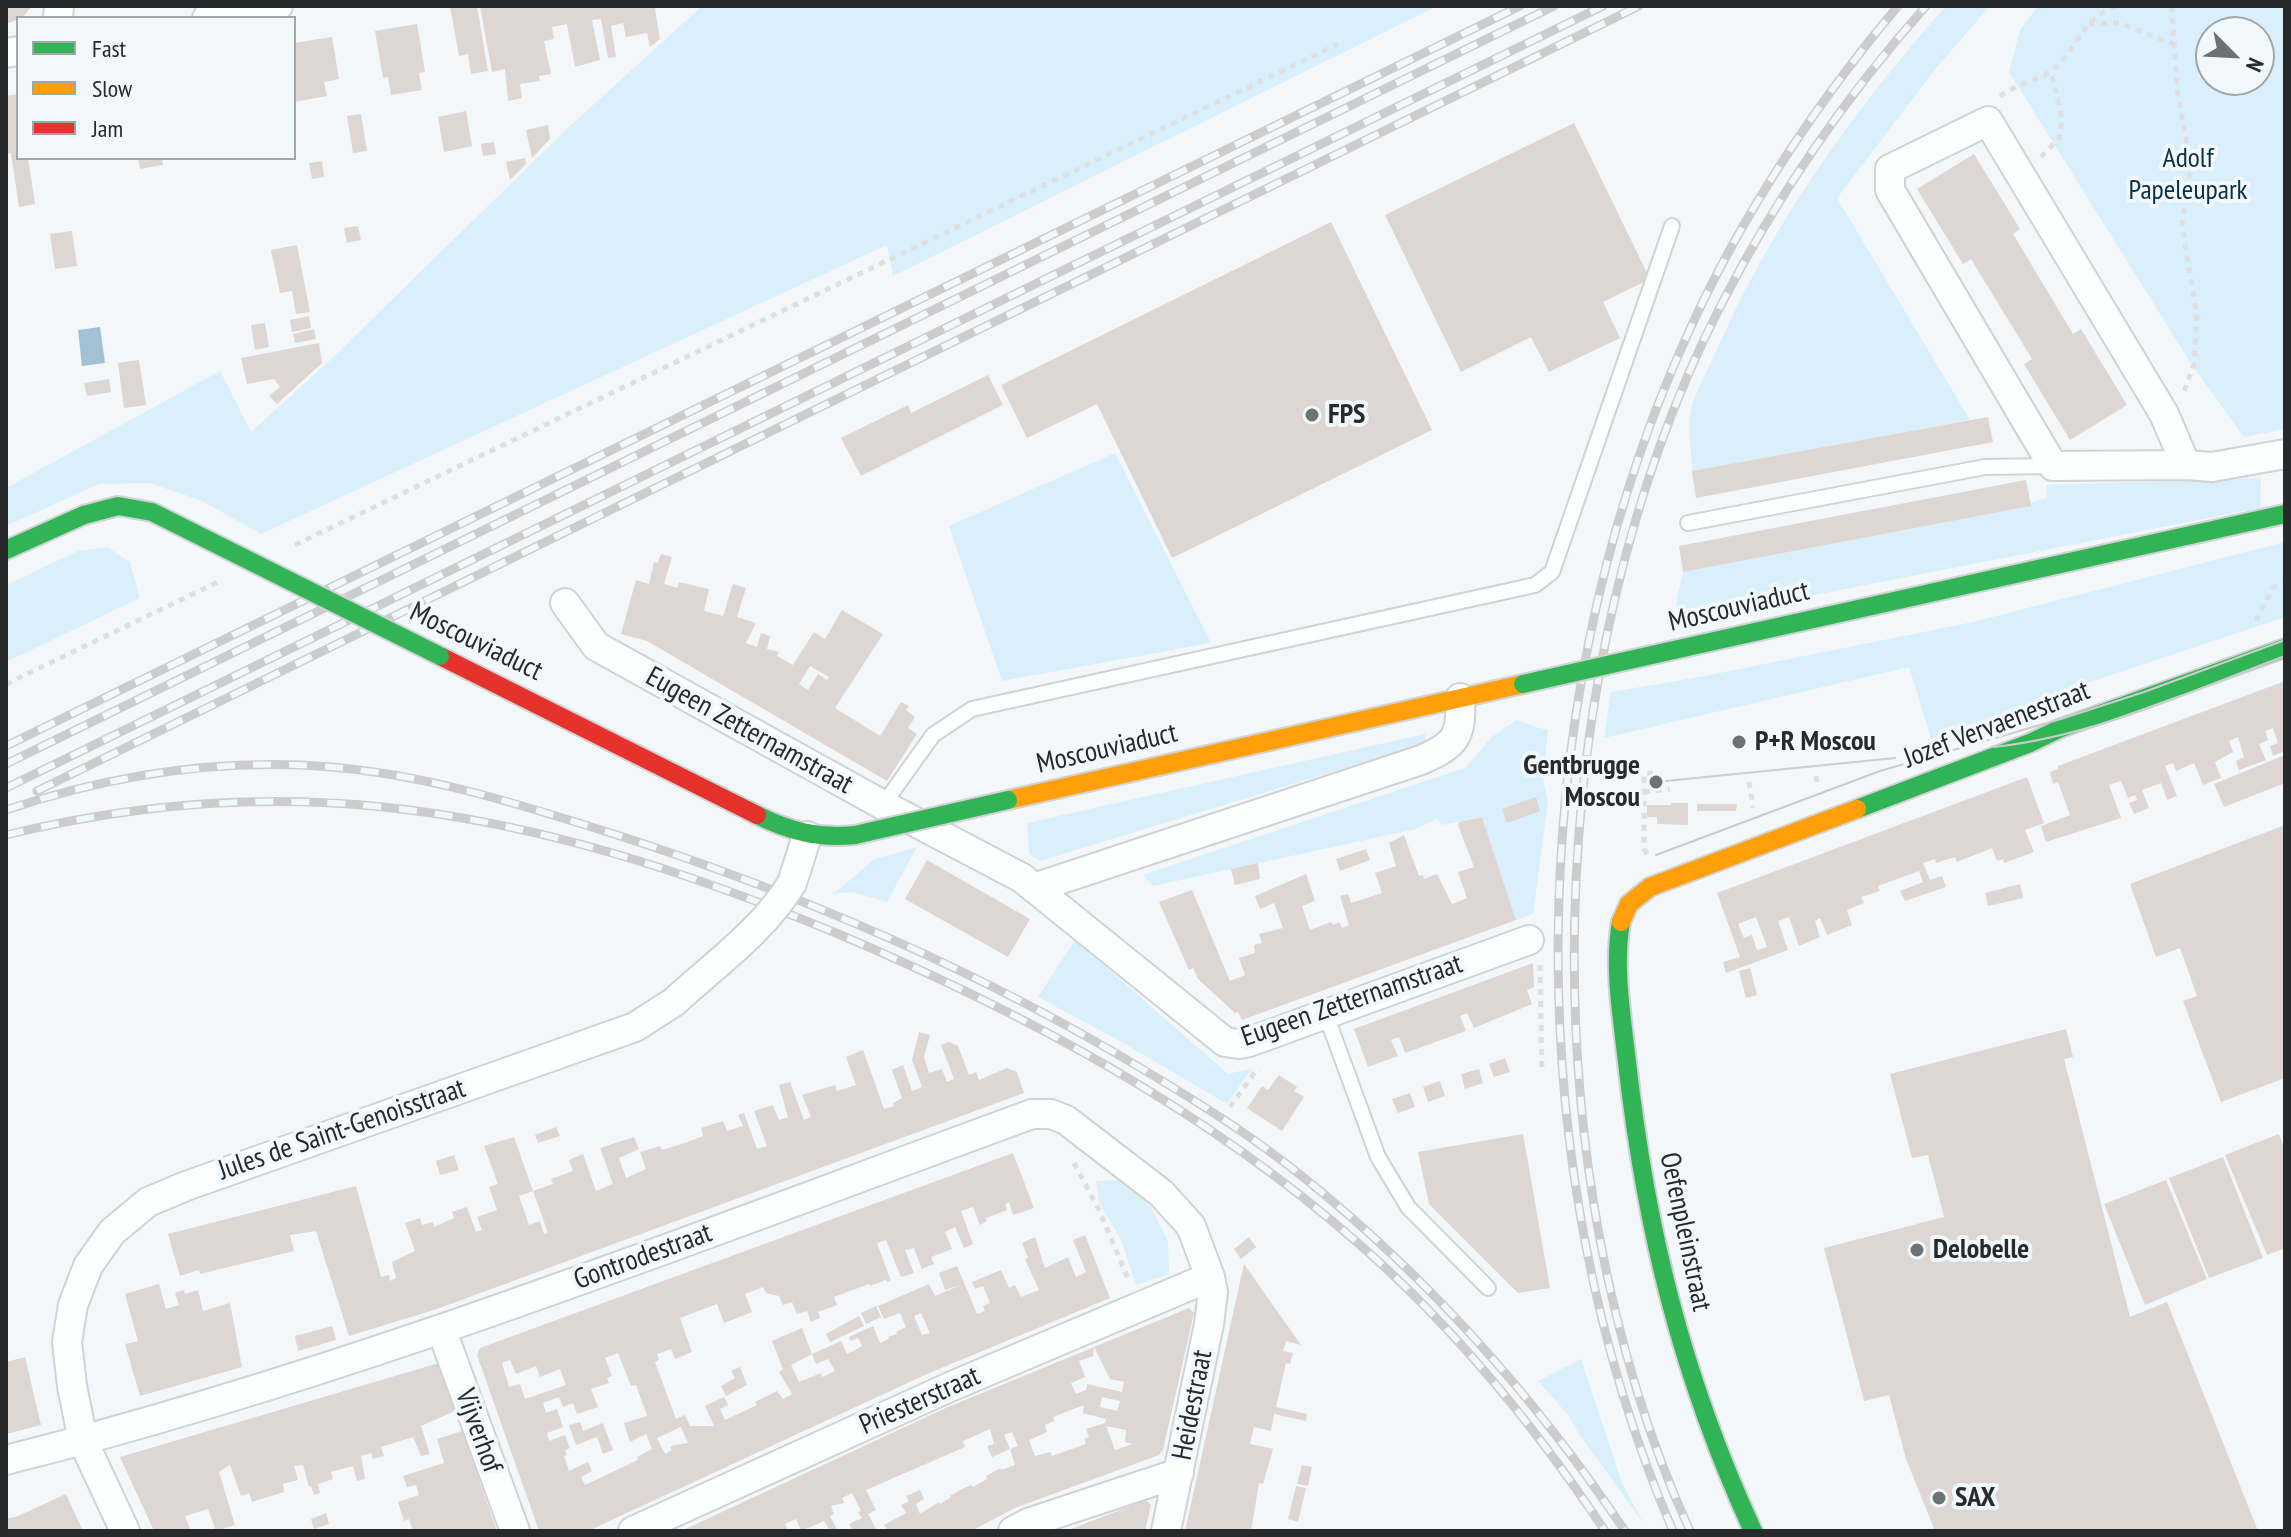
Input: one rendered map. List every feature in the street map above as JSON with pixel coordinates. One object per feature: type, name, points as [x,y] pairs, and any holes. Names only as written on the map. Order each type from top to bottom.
[{"type":"street","points":[[219,16],[278,6]]},
{"type":"street","points":[[2186,465],[2164,414],[1988,121],[1890,169],[1890,190],[2053,466],[2212,467],[2285,454]]},
{"type":"street","name":"Moscouviaduct","points":[[6,550],[103,507],[121,504],[152,512],[770,822],[807,836],[835,838],[2285,514]]},
{"type":"street","name":"Eugeen Zetternamstraat","points":[[565,603],[596,646],[1022,878],[1225,1042],[1249,1042],[1529,940]]},
{"type":"street","name":"Jozef Vervaenestraat","points":[[1620,932],[1623,912],[1637,895],[1650,887],[2030,743],[2061,728],[2285,648]]},
{"type":"street","points":[[1034,888],[1444,750],[1455,738],[1461,722],[1460,698]]},
{"type":"street","name":"Jules de Saint-Genoisstraat","points":[[125,1531],[83,1441],[67,1342],[73,1305],[88,1266],[112,1232],[148,1202],[224,1171],[635,1027],[674,1002],[780,903],[792,883],[807,836]]},
{"type":"street","name":"Oefenpleinstraat","points":[[1620,932],[1620,980],[1631,1110],[1656,1249],[1691,1377],[1753,1531]]},
{"type":"street","name":"Gontrodestraat","points":[[6,1460],[83,1441],[442,1331],[1032,1114],[1051,1114],[1066,1120],[1161,1193],[1191,1226],[1210,1277]]},
{"type":"street","name":"Priesterstraat","points":[[633,1531],[952,1386],[1210,1277]]},
{"type":"street","name":"Heidestraat","points":[[1166,1531],[1209,1324],[1213,1292],[1210,1277]]},
{"type":"street","name":"Vijverhof","points":[[442,1331],[515,1531]]},
{"type":"street","points":[[1013,1531],[1028,1523],[1179,1473]]},
{"type":"lane","points":[[883,805],[933,735],[972,709],[1535,585],[1552,572],[1672,226]]},
{"type":"lane","points":[[1688,523],[1985,467],[2053,466]]},
{"type":"lane","points":[[1326,1015],[1378,1157],[1408,1207],[1488,1288]]},
{"type":"path","points":[[1988,121],[1990,102],[2051,70],[2088,24],[2108,8],[2117,6]]},
{"type":"path","points":[[2164,414],[2180,402],[2194,364],[2197,317],[2182,224],[2191,166],[2177,89],[2172,6]]},
{"type":"path","points":[[2088,24],[2119,23],[2176,45]]},
{"type":"path","points":[[292,546],[1338,44]]},
{"type":"path","points":[[2022,178],[2060,137],[2062,120],[2051,70]]},
{"type":"path","points":[[6,684],[221,581]]},
{"type":"path","points":[[1816,776],[1817,784]]},
{"type":"path","points":[[1749,782],[1753,808]]},
{"type":"path","points":[[1644,792],[1670,789]]},
{"type":"path","points":[[1529,940],[1540,960],[1542,1072]]},
{"type":"path","points":[[1064,1155],[1073,1163],[1100,1212],[1135,1296],[1137,1308]]},
{"type":"green space","points":[[702,6],[1437,6],[893,276],[887,245],[261,534],[202,501],[150,483],[99,484],[6,526],[6,488],[220,371],[251,432],[324,366],[571,125]]},
{"type":"green space","points":[[1946,6],[1990,6],[1937,67],[1837,198],[1970,420],[1692,471],[1689,424],[1693,402],[1766,252],[1849,124]]},
{"type":"green space","name":"Adolf Papeleupark","points":[[2038,6],[2285,6],[2285,429],[2244,437],[2192,365],[2009,72],[2020,30]]},
{"type":"green space","points":[[1115,453],[1211,643],[1002,681],[949,526]]},
{"type":"green space","points":[[2261,478],[2260,508],[1676,622],[1683,572],[2031,506],[2032,502],[2047,498],[2046,485]]},
{"type":"green space","points":[[2285,542],[2285,617],[2054,694],[1965,739],[1932,741],[1909,667],[1604,738],[1611,692],[1973,622]]},
{"type":"green space","points":[[107,547],[130,562],[140,598],[6,662],[6,585],[78,551]]},
{"type":"green space","points":[[1516,720],[1548,729],[1543,779],[1548,801],[1533,914],[1516,920],[1482,817],[1441,825],[1438,818],[1416,829],[1153,886],[1143,875],[1465,768],[1492,737]]},
{"type":"green space","points":[[1425,734],[1427,743],[1040,861],[1029,854],[1027,823]]},
{"type":"green space","points":[[917,847],[887,902],[852,892],[833,894],[875,859]]},
{"type":"green space","points":[[1075,940],[1228,1074],[1252,1068],[1227,1104],[1038,997]]},
{"type":"green space","points":[[1125,1180],[1151,1207],[1168,1241],[1169,1274],[1136,1285],[1121,1240],[1099,1202],[1096,1181]]},
{"type":"green space","points":[[1581,1359],[1622,1483],[1644,1524],[1569,1416],[1538,1381]]},
{"type":"shaded area","points":[[100,327],[105,363],[82,366],[78,330]]},
{"type":"building","points":[[6,6],[32,6],[24,16],[16,16],[16,20],[6,24]]},
{"type":"building","points":[[477,6],[488,71],[471,74],[468,54],[459,56],[450,7]]},
{"type":"building","points":[[480,6],[661,6],[655,9],[660,39],[650,47],[647,33],[626,37],[623,23],[611,26],[616,57],[608,58],[601,19],[592,20],[600,60],[575,67],[567,24],[552,27],[554,39],[544,41],[551,74],[539,76],[540,81],[520,84],[522,98],[508,101],[505,69],[492,72]]},
{"type":"building","points":[[417,24],[425,72],[419,73],[422,90],[391,95],[388,77],[383,78],[375,31]]},
{"type":"building","points":[[332,37],[339,79],[324,82],[327,96],[296,102],[296,43]]},
{"type":"building","points":[[16,94],[16,160],[28,160],[35,204],[19,207],[11,153],[6,154],[6,96]]},
{"type":"building","points":[[466,111],[472,146],[444,152],[438,117]]},
{"type":"building","points":[[361,114],[367,151],[353,153],[347,116]]},
{"type":"building","points":[[1574,123],[1650,279],[1603,302],[1620,338],[1549,372],[1531,337],[1461,372],[1385,215]]},
{"type":"building","points":[[548,125],[550,139],[532,158],[526,130]]},
{"type":"building","points":[[494,142],[496,154],[483,156],[481,144]]},
{"type":"building","points":[[1974,154],[2020,229],[2013,234],[2073,334],[2081,329],[2127,405],[2070,440],[2024,364],[2032,359],[1971,259],[1963,264],[1917,189]]},
{"type":"building","points":[[525,158],[526,164],[510,180],[506,162]]},
{"type":"building","points":[[138,160],[162,160],[163,165],[140,169]]},
{"type":"building","points":[[322,161],[324,177],[312,179],[309,163]]},
{"type":"building","points":[[1331,222],[1432,430],[1172,558],[1097,404],[1027,438],[1001,385]]},
{"type":"building","points":[[358,226],[361,240],[347,243],[344,228]]},
{"type":"building","points":[[72,231],[77,266],[55,269],[50,234]]},
{"type":"building","points":[[297,245],[310,312],[296,314],[292,291],[280,293],[271,250]]},
{"type":"building","points":[[309,316],[311,328],[292,332],[290,320]]},
{"type":"building","points":[[265,323],[269,347],[255,350],[251,325]]},
{"type":"building","points":[[314,329],[316,339],[295,343],[293,334]]},
{"type":"building","points":[[319,343],[322,363],[277,404],[269,396],[280,387],[274,379],[247,384],[241,358]]},
{"type":"building","points":[[139,360],[146,405],[124,408],[118,363]]},
{"type":"building","points":[[988,375],[1003,405],[861,476],[841,438],[908,405],[911,413]]},
{"type":"building","points":[[109,379],[111,392],[87,396],[84,383]]},
{"type":"building","points":[[1988,417],[1993,442],[1696,498],[1692,471]]},
{"type":"building","points":[[2026,480],[2031,506],[1683,572],[1679,546]]},
{"type":"building","points":[[661,554],[672,557],[664,584],[677,588],[679,582],[709,589],[704,611],[723,616],[733,584],[746,588],[737,617],[756,623],[746,643],[757,647],[761,633],[770,636],[767,649],[779,652],[777,656],[793,665],[814,632],[825,639],[842,610],[883,634],[835,708],[880,736],[901,702],[909,706],[906,710],[915,717],[908,728],[917,734],[887,781],[647,641],[621,634],[636,580],[649,584],[654,562],[658,563]],"holes":[[[810,666],[829,677],[827,680],[818,674],[808,690],[799,684]]]},
{"type":"building","points":[[2285,681],[2285,751],[2273,756],[2270,746],[2278,743],[2273,728],[2265,731],[2268,740],[2259,744],[2266,760],[2239,770],[2236,761],[2244,757],[2238,737],[2229,741],[2233,752],[2215,762],[2221,778],[2203,785],[2194,763],[2176,771],[2173,763],[2165,766],[2177,796],[2167,800],[2161,783],[2142,790],[2149,808],[2134,814],[2129,803],[2137,800],[2135,795],[2128,798],[2121,781],[2109,785],[2121,818],[2046,842],[2041,826],[2070,815],[2058,782],[2053,784],[2050,772],[2058,766]]},
{"type":"building","points":[[2285,755],[2285,783],[2224,807],[2214,784]]},
{"type":"building","points":[[2027,777],[2044,823],[2025,830],[2034,852],[2004,863],[2003,859],[1997,861],[1992,848],[1957,862],[1955,857],[1923,863],[1930,880],[1942,876],[1946,887],[1905,901],[1900,891],[1923,882],[1919,871],[1878,886],[1880,891],[1861,897],[1864,903],[1847,910],[1852,925],[1827,935],[1820,918],[1815,921],[1820,937],[1799,946],[1789,917],[1778,921],[1788,950],[1726,973],[1723,962],[1740,957],[1717,893]],"holes":[[[1756,917],[1767,947],[1757,950],[1752,935],[1744,938],[1738,924]]]},
{"type":"building","points":[[1536,797],[1540,811],[1507,823],[1502,809]]},
{"type":"building","points":[[1688,803],[1688,825],[1657,824],[1657,817],[1647,817],[1647,805]]},
{"type":"building","points":[[1697,804],[1737,804],[1736,811],[1697,811]]},
{"type":"building","points":[[1482,817],[1516,920],[1242,1020],[1238,1012],[1235,1013],[1198,979],[1193,968],[1189,970],[1159,902],[1192,890],[1230,981],[1245,975],[1239,958],[1255,953],[1254,945],[1262,943],[1259,934],[1283,928],[1274,903],[1260,909],[1255,896],[1306,874],[1315,901],[1302,906],[1310,930],[1331,922],[1333,925],[1339,922],[1342,928],[1349,925],[1340,896],[1348,894],[1351,903],[1382,893],[1375,873],[1396,866],[1389,843],[1404,835],[1419,876],[1423,875],[1424,879],[1437,874],[1452,904],[1467,898],[1458,872],[1474,867],[1458,825],[1459,822]]},
{"type":"building","points":[[2285,825],[2285,1078],[2221,1102],[2183,1001],[2197,996],[2180,948],[2156,957],[2130,884]]},
{"type":"building","points":[[1366,849],[1370,860],[1340,871],[1336,859]]},
{"type":"building","points":[[927,860],[1030,919],[1008,957],[905,899]]},
{"type":"building","points":[[1258,863],[1260,879],[1235,885],[1231,869]]},
{"type":"building","points":[[2020,884],[2023,898],[1988,906],[1985,893]]},
{"type":"building","points":[[1533,963],[1534,987],[1527,990],[1532,1004],[1474,1028],[1467,1013],[1460,1016],[1466,1031],[1405,1053],[1399,1037],[1391,1040],[1398,1056],[1368,1067],[1354,1029]]},
{"type":"building","points":[[1750,968],[1757,995],[1746,998],[1739,971]]},
{"type":"building","points":[[2066,1029],[2073,1057],[2064,1059],[2130,1317],[2167,1302],[2258,1531],[1935,1531],[1906,1459],[1889,1395],[1864,1401],[1824,1248],[1944,1217],[1928,1155],[1912,1158],[1890,1074]]},
{"type":"building","points":[[919,1032],[930,1035],[924,1057],[929,1073],[942,1069],[947,1082],[954,1079],[941,1045],[949,1042],[958,1046],[969,1075],[976,1072],[979,1080],[1007,1068],[1017,1072],[1024,1093],[437,1309],[349,1336],[316,1231],[290,1235],[294,1251],[180,1276],[168,1234],[356,1186],[381,1277],[389,1275],[390,1281],[396,1278],[392,1262],[415,1251],[405,1223],[420,1218],[422,1225],[433,1222],[434,1227],[454,1218],[452,1212],[467,1207],[476,1232],[482,1230],[477,1217],[497,1210],[489,1187],[498,1184],[484,1146],[514,1137],[533,1191],[553,1184],[551,1179],[573,1171],[569,1160],[583,1154],[596,1191],[613,1184],[600,1148],[634,1137],[639,1149],[619,1158],[626,1178],[646,1169],[640,1152],[685,1143],[703,1136],[701,1128],[723,1121],[727,1131],[743,1126],[738,1115],[744,1113],[757,1149],[767,1146],[754,1111],[773,1105],[779,1120],[788,1117],[779,1085],[790,1082],[804,1120],[811,1117],[802,1095],[835,1085],[837,1091],[856,1085],[846,1057],[863,1050],[884,1109],[894,1106],[893,1103],[902,1098],[892,1070],[903,1065],[912,1091],[922,1087],[912,1060]],"holes":[[[533,1191],[548,1233],[544,1234],[540,1221],[529,1225],[519,1196]]]},
{"type":"building","points":[[1505,1058],[1510,1072],[1494,1077],[1489,1064]]},
{"type":"building","points":[[1479,1069],[1483,1083],[1465,1089],[1461,1074]]},
{"type":"building","points":[[1279,1075],[1297,1087],[1294,1091],[1304,1097],[1282,1131],[1247,1108],[1262,1086],[1268,1090]]},
{"type":"building","points":[[1440,1081],[1445,1096],[1428,1102],[1423,1087]]},
{"type":"building","points":[[1410,1093],[1415,1107],[1398,1113],[1392,1099]]},
{"type":"building","points":[[556,1127],[560,1136],[538,1143],[535,1135]]},
{"type":"building","points":[[1523,1134],[1550,1288],[1518,1293],[1429,1204],[1418,1152]]},
{"type":"building","points":[[2279,1134],[2285,1150],[2285,1248],[2267,1255],[2225,1155]]},
{"type":"building","points":[[1013,1153],[1034,1208],[1013,1215],[1009,1202],[1005,1204],[1007,1210],[986,1218],[987,1221],[980,1225],[973,1207],[961,1211],[973,1244],[964,1248],[955,1227],[945,1232],[952,1249],[931,1257],[934,1264],[922,1269],[914,1248],[905,1250],[914,1273],[901,1277],[886,1240],[877,1243],[891,1281],[869,1284],[834,1297],[837,1305],[818,1312],[820,1318],[811,1322],[807,1311],[797,1314],[792,1302],[783,1305],[779,1296],[766,1293],[763,1287],[745,1294],[752,1312],[724,1323],[717,1304],[680,1318],[692,1352],[675,1359],[671,1349],[657,1354],[659,1360],[655,1362],[676,1419],[685,1415],[690,1426],[714,1426],[705,1406],[724,1397],[728,1405],[720,1409],[725,1420],[757,1405],[755,1402],[777,1391],[783,1399],[792,1394],[779,1372],[783,1369],[772,1341],[802,1328],[812,1354],[841,1341],[847,1354],[862,1346],[858,1338],[851,1341],[849,1337],[873,1326],[880,1343],[906,1327],[900,1313],[884,1319],[878,1306],[929,1284],[935,1296],[961,1285],[945,1290],[939,1273],[957,1266],[977,1314],[985,1311],[983,1306],[990,1303],[983,1286],[975,1289],[972,1282],[1001,1270],[1009,1288],[1015,1285],[1021,1297],[1039,1290],[1025,1259],[1028,1258],[1022,1243],[1035,1237],[1045,1268],[1068,1257],[1076,1277],[1086,1272],[1073,1240],[1085,1235],[1110,1298],[927,1374],[588,1531],[539,1531],[477,1355],[480,1348]],"holes":[[[921,1313],[930,1333],[922,1335],[914,1316]],[[618,1353],[631,1386],[636,1385],[647,1416],[624,1423],[630,1442],[646,1434],[652,1449],[637,1457],[638,1460],[585,1485],[581,1477],[592,1471],[588,1462],[569,1471],[564,1456],[567,1455],[565,1450],[570,1448],[565,1435],[549,1441],[547,1433],[563,1427],[557,1409],[546,1413],[543,1403],[559,1397],[563,1407],[573,1403],[577,1414],[598,1407],[591,1389],[609,1383],[607,1378],[612,1376],[605,1358]],[[812,1354],[816,1364],[828,1359],[835,1371],[799,1382],[791,1365]],[[510,1360],[516,1374],[536,1366],[540,1377],[560,1369],[566,1385],[525,1399],[520,1384],[509,1387],[502,1363]],[[681,1427],[688,1443],[670,1447],[672,1450],[665,1454],[657,1438]]]},
{"type":"building","points":[[454,1155],[459,1170],[440,1175],[436,1161]]},
{"type":"building","points":[[2223,1157],[2263,1258],[2209,1278],[2169,1178]]},
{"type":"building","points":[[2166,1180],[2207,1279],[2145,1305],[2104,1204]]},
{"type":"building","points":[[1249,1237],[1256,1247],[1241,1259],[1234,1249]]},
{"type":"building","points":[[1244,1264],[1301,1345],[1286,1341],[1283,1351],[1293,1353],[1290,1364],[1286,1363],[1276,1407],[1307,1414],[1306,1421],[1274,1414],[1271,1431],[1254,1427],[1250,1444],[1273,1449],[1263,1484],[1259,1483],[1251,1531],[1185,1531]]},
{"type":"building","points":[[159,1284],[166,1309],[179,1305],[175,1293],[184,1290],[185,1294],[198,1290],[203,1311],[230,1303],[242,1367],[140,1396],[125,1344],[138,1341],[125,1294]]},
{"type":"building","points":[[876,1306],[881,1317],[866,1324],[861,1313]]},
{"type":"building","points":[[1189,1308],[1194,1313],[1163,1450],[1159,1455],[1015,1508],[971,1531],[888,1531],[884,1525],[906,1513],[901,1505],[909,1501],[906,1496],[920,1490],[924,1499],[916,1504],[920,1514],[960,1490],[973,1487],[1001,1468],[1015,1465],[1010,1449],[992,1457],[987,1446],[994,1444],[990,1429],[963,1441],[965,1447],[866,1490],[876,1510],[868,1514],[877,1531],[853,1531],[849,1524],[862,1518],[852,1493],[842,1498],[844,1503],[831,1506],[834,1514],[830,1516],[838,1531],[830,1531],[824,1521],[801,1531],[796,1519],[785,1524],[788,1531],[681,1531],[948,1407],[1094,1347]],"holes":[[[1094,1347],[1110,1379],[1124,1382],[1122,1392],[1087,1384],[1086,1390],[1076,1394],[1071,1383],[1085,1377],[1079,1361],[1093,1356]],[[1102,1397],[1120,1401],[1117,1411],[1100,1407]],[[1084,1405],[1083,1413],[1106,1419],[1105,1423],[1086,1429],[1089,1437],[1084,1439],[1086,1444],[1052,1456],[1050,1452],[1035,1456],[1029,1440],[1047,1432],[1045,1425],[1054,1421],[1053,1417]],[[1106,1426],[1126,1430],[1125,1442],[1133,1444],[1115,1450]],[[1012,1432],[1018,1446],[1010,1449],[1004,1435]]]},
{"type":"building","points":[[859,1316],[864,1326],[830,1342],[826,1334]]},
{"type":"building","points":[[332,1326],[336,1340],[298,1351],[295,1336]]},
{"type":"building","points":[[25,1357],[41,1425],[6,1434],[6,1362]]},
{"type":"building","points":[[439,1363],[455,1411],[421,1426],[430,1454],[421,1456],[413,1437],[381,1447],[384,1456],[373,1459],[371,1453],[361,1456],[365,1479],[357,1481],[353,1466],[331,1472],[333,1479],[318,1484],[320,1493],[314,1495],[303,1465],[294,1466],[298,1480],[283,1484],[284,1492],[252,1502],[249,1493],[241,1496],[230,1465],[219,1472],[235,1525],[216,1531],[208,1509],[185,1516],[191,1531],[154,1531],[120,1457]]},
{"type":"building","points":[[740,1367],[747,1385],[726,1396],[721,1386],[735,1378],[731,1371]]},
{"type":"building","points":[[580,1422],[583,1431],[603,1423],[613,1450],[603,1454],[597,1437],[576,1445],[569,1425]]},
{"type":"building","points":[[462,1431],[497,1531],[413,1531],[409,1519],[404,1521],[398,1502],[419,1495],[416,1485],[407,1487],[403,1476],[444,1463],[437,1439]]},
{"type":"building","points":[[1302,1465],[1312,1467],[1308,1486],[1297,1484]]},
{"type":"building","points":[[1296,1486],[1306,1488],[1298,1522],[1288,1519]]},
{"type":"building","points":[[66,1494],[83,1531],[6,1531],[6,1519]]},
{"type":"building","points":[[1146,1500],[1151,1505],[1145,1531],[1066,1531]]},
{"type":"building","points":[[326,1513],[329,1524],[314,1529],[311,1519]]},
{"type":"tram line","points":[[1656,855],[1880,771],[2061,719],[2285,640]]},
{"type":"tram line","points":[[1994,747],[2106,723],[2285,656]]},
{"type":"tram line","points":[[1656,782],[1895,758]]},
{"type":"railway","points":[[6,746],[1520,6]]},
{"type":"railway","points":[[6,764],[1554,6]]},
{"type":"railway","points":[[6,788],[1603,6]]},
{"type":"railway","points":[[37,791],[1639,6]]},
{"type":"railway","points":[[1673,1531],[1622,1392],[1586,1246],[1565,1096],[1558,943],[1566,791],[1589,641],[1626,495],[1678,356],[1723,262],[1775,173],[1834,87],[1898,6]]},
{"type":"railway","points":[[1690,1531],[1636,1389],[1599,1237],[1579,1078],[1575,917],[1587,756],[1615,599],[1659,449],[1719,309],[1787,189],[1839,113],[1926,6]]},
{"type":"railway","points":[[6,810],[85,787],[207,767],[290,765],[367,771],[439,784],[614,834],[750,881],[949,965],[1139,1067],[1202,1106],[1303,1177],[1394,1256],[1478,1342],[1554,1433],[1625,1531]]},
{"type":"railway","points":[[6,835],[99,816],[193,805],[288,802],[383,807],[500,825],[557,838],[726,890],[836,933],[975,996],[1110,1068],[1175,1107],[1300,1195],[1394,1276],[1460,1344],[1521,1416],[1605,1531]]},
{"type":"traffic: fast","points":[[84,515],[118,506],[152,512],[440,656]]},
{"type":"traffic: fast","points":[[1674,650],[2285,514]]},
{"type":"traffic: fast","points":[[6,550],[84,515]]},
{"type":"traffic: fast","points":[[1857,809],[2030,743],[2061,728],[2285,648]]},
{"type":"traffic: fast","points":[[1523,684],[1674,650]]},
{"type":"traffic: fast","points":[[855,835],[1008,800]]},
{"type":"traffic: fast","points":[[757,815],[804,832],[829,836],[855,835]]},
{"type":"traffic: fast","points":[[1621,922],[1618,957],[1621,1010],[1635,1124],[1656,1244],[1670,1302],[1706,1416],[1753,1531]]},
{"type":"traffic: slow","points":[[1008,800],[1523,684]]},
{"type":"traffic: slow","points":[[1621,922],[1629,904],[1650,887],[1857,809]]},
{"type":"traffic: jam","points":[[440,656],[757,815]]},
{"type":"place","name":"FPS","points":[[1312,415]]},
{"type":"place","name":"P+R Moscou","points":[[1739,742]]},
{"type":"place","name":"Gentbrugge Moscou","points":[[1656,782]]},
{"type":"place","name":"Delobelle","points":[[1917,1250]]},
{"type":"place","name":"SAX","points":[[1939,1498]]}]
